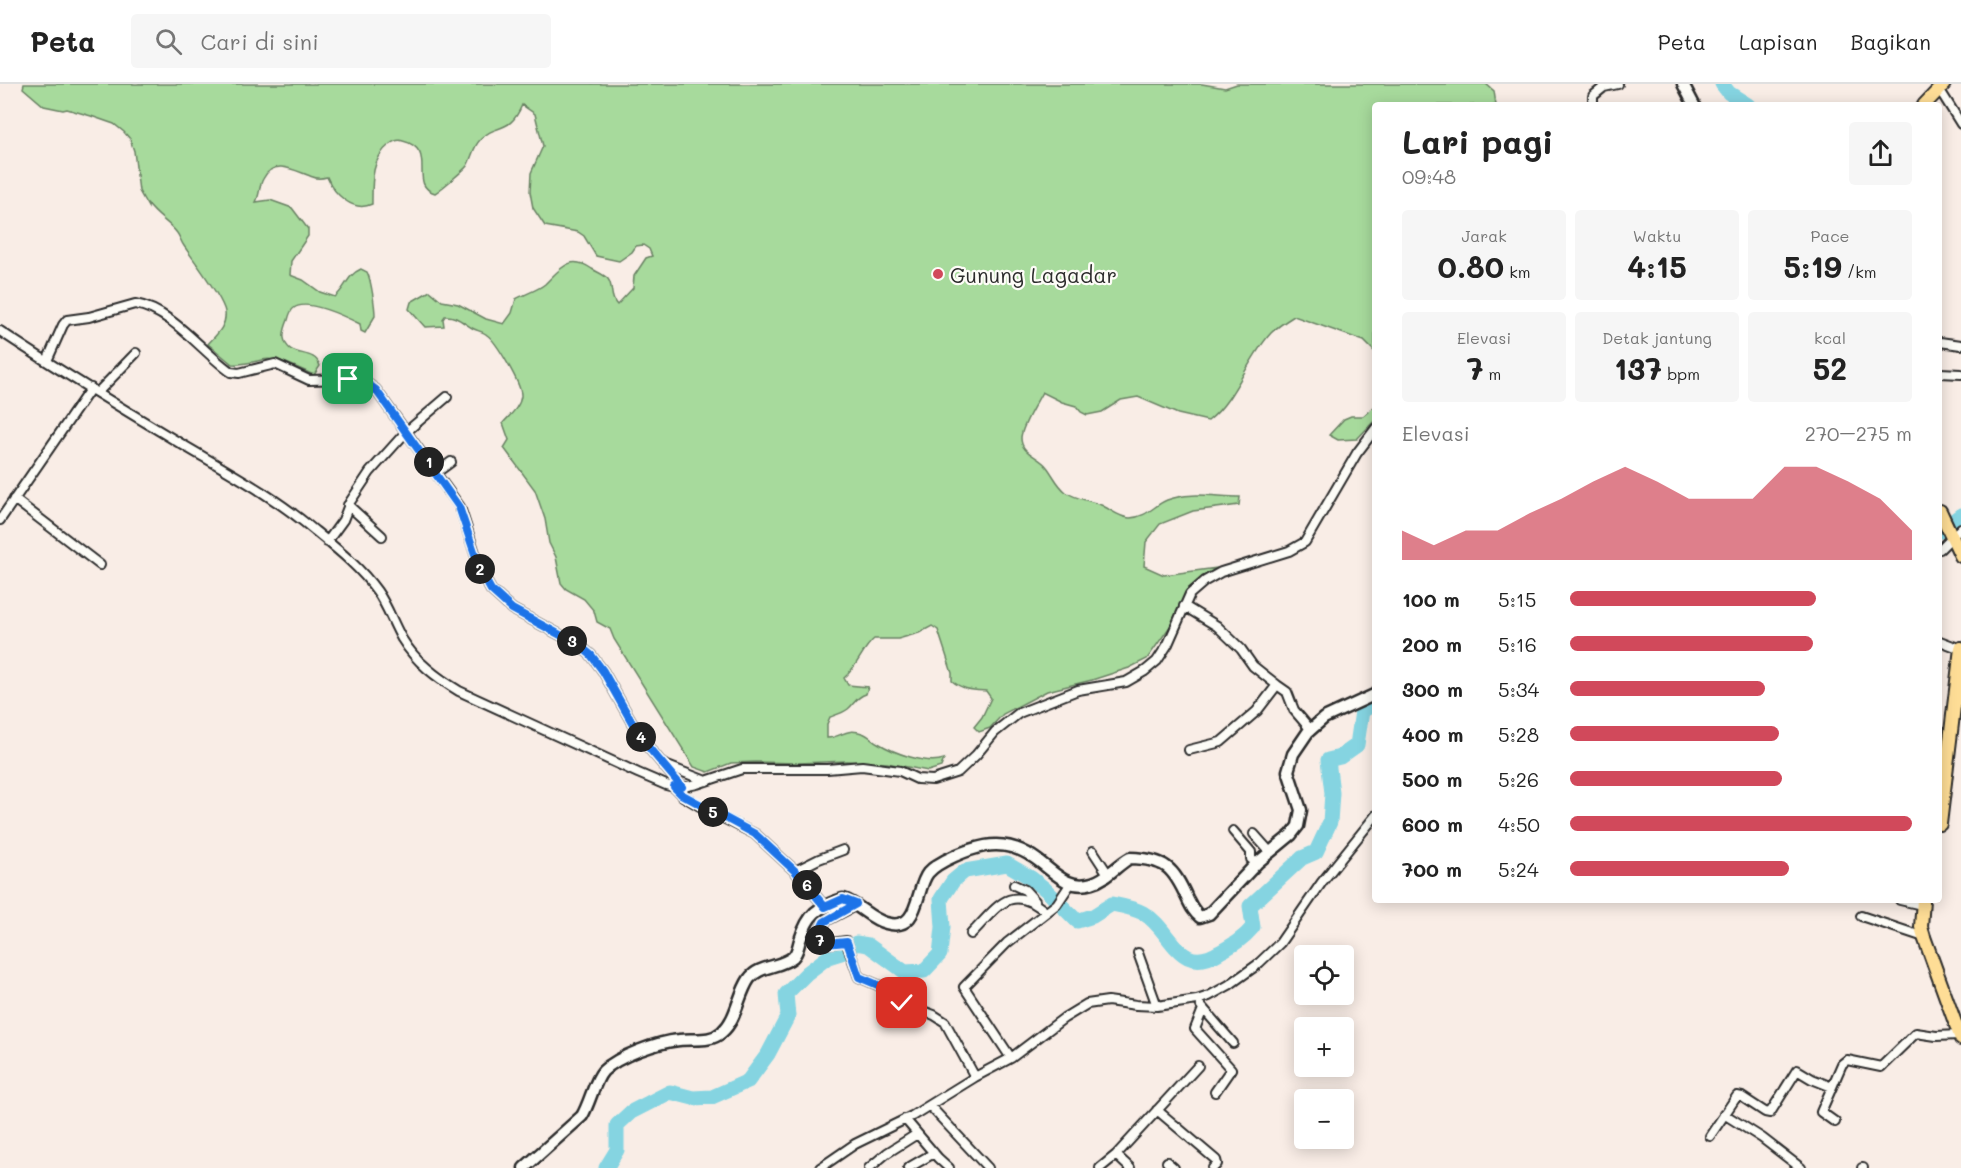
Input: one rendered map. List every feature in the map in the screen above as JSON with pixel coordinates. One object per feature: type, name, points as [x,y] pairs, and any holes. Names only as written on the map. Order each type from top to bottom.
[{"type":"main road","points":[[1927,102],[1940,86]]},
{"type":"main road","points":[[1945,524],[1961,556]]},
{"type":"main road","points":[[1942,784],[1961,648]]},
{"type":"main road","points":[[1922,903],[1921,927],[1960,1037]]},
{"type":"street","points":[[1593,102],[1593,96],[1598,88],[1618,84]]},
{"type":"street","points":[[1683,84],[1692,102]]},
{"type":"street","points":[[1940,86],[1961,124]]},
{"type":"street","points":[[47,361],[67,320],[89,317],[130,304],[141,304],[182,328],[233,373],[275,364],[309,380],[348,379],[373,387],[386,401],[459,507],[481,572],[491,590],[512,609],[579,645],[591,655],[603,671],[634,726],[664,765],[683,796],[747,828],[795,871],[820,902]]},
{"type":"street","points":[[0,331],[279,503],[360,570],[378,592],[403,640],[414,655],[423,666],[440,679],[459,691],[638,773],[678,787],[706,781],[742,769],[827,769],[862,765],[900,771],[924,780],[947,777],[958,772],[968,764],[995,732],[1019,713],[1078,690],[1126,682],[1145,671],[1157,661],[1196,587],[1221,572],[1281,554],[1305,542],[1357,453],[1372,433]]},
{"type":"street","points":[[1942,342],[1961,345]]},
{"type":"street","points":[[0,520],[94,390],[136,353]]},
{"type":"street","points":[[1942,373],[1961,374]]},
{"type":"street","points":[[327,542],[370,472],[406,432],[447,397]]},
{"type":"street","points":[[436,472],[451,462]]},
{"type":"street","points":[[14,500],[100,565]]},
{"type":"street","points":[[348,505],[382,536]]},
{"type":"street","points":[[1942,539],[1945,524],[1961,528]]},
{"type":"street","points":[[1184,606],[1217,626],[1241,649],[1253,666],[1287,692],[1294,710],[1308,726]]},
{"type":"street","points":[[1942,642],[1961,648]]},
{"type":"street","points":[[1189,750],[1221,742],[1257,711],[1277,685]]},
{"type":"street","points":[[820,902],[843,899],[856,904],[877,919],[895,924],[913,914],[922,883],[930,870],[974,848],[997,844],[1028,854],[1052,874],[1071,883],[1094,883],[1105,870],[1130,858],[1157,862],[1168,867],[1177,876],[1193,911],[1200,917],[1209,914],[1216,909],[1254,861],[1291,835],[1300,821],[1300,803],[1288,771],[1293,754],[1308,726],[1372,696]]},
{"type":"street","points":[[664,765],[706,781]]},
{"type":"street","points":[[820,1168],[855,1144],[930,1106],[975,1077],[1011,1058],[1064,1018],[1087,1004],[1108,1001],[1157,1006],[1197,1000],[1229,985],[1257,965],[1280,943],[1322,882],[1372,820]]},
{"type":"street","points":[[1233,831],[1251,853],[1254,861]]},
{"type":"street","points":[[1254,834],[1268,849]]},
{"type":"street","points":[[795,871],[843,850]]},
{"type":"street","points":[[1093,851],[1105,870]]},
{"type":"street","points":[[1011,1058],[964,989],[1007,943],[1059,901],[1071,883]]},
{"type":"street","points":[[1014,885],[1025,890],[1046,912]]},
{"type":"street","points":[[971,934],[1005,901],[1015,897],[1035,902]]},
{"type":"street","points":[[524,1168],[582,1116],[588,1107],[598,1078],[612,1064],[665,1042],[711,1038],[723,1032],[749,980],[757,972],[784,962],[795,955],[807,920],[820,902]]},
{"type":"street","points":[[856,904],[824,922],[818,935],[821,942],[825,944],[847,942],[859,977],[878,985],[902,1003],[934,1015],[945,1022],[975,1077]]},
{"type":"street","points":[[1861,916],[1924,937]]},
{"type":"street","points":[[1138,953],[1157,1006]]},
{"type":"street","points":[[1197,1000],[1233,1043]]},
{"type":"street","points":[[1203,1009],[1195,1029],[1231,1070],[1215,1092]]},
{"type":"street","points":[[1835,1122],[1821,1112],[1842,1064],[1847,1060],[1881,1067],[1915,1034],[1960,1037]]},
{"type":"street","points":[[1100,1168],[1116,1155],[1198,1066]]},
{"type":"street","points":[[1710,1137],[1735,1097],[1739,1096],[1770,1113],[1797,1070],[1832,1087]]},
{"type":"street","points":[[930,1106],[988,1168]]},
{"type":"street","points":[[1158,1110],[1216,1160],[1217,1164],[1213,1168]]},
{"type":"street","points":[[1724,1114],[1762,1138],[1801,1168]]},
{"type":"street","points":[[905,1119],[950,1168]]},
{"type":"street","points":[[869,1168],[887,1153],[917,1134]]},
{"type":"street","points":[[908,1168],[934,1153]]},
{"type":"street","points":[[1116,1155],[1130,1168]]},
{"type":"street","points":[[1167,1162],[1174,1168]]},
{"type":"green space","points":[[24,84],[1202,84],[1225,88],[1237,84],[1486,84],[1494,91],[1496,102],[1372,102],[1372,349],[1364,341],[1294,316],[1271,333],[1226,402],[1208,421],[1178,414],[1138,397],[1121,400],[1102,412],[1087,415],[1076,406],[1042,392],[1022,433],[1022,443],[1027,451],[1044,463],[1060,486],[1070,495],[1097,503],[1126,518],[1142,515],[1162,502],[1176,497],[1194,495],[1240,497],[1239,505],[1193,511],[1160,524],[1146,542],[1144,566],[1164,575],[1217,568],[1191,587],[1171,625],[1147,659],[1129,668],[1092,680],[1047,691],[1003,714],[990,728],[979,732],[974,727],[982,717],[991,698],[986,691],[964,688],[952,681],[952,673],[938,630],[932,626],[919,633],[898,639],[874,639],[844,678],[848,685],[868,687],[866,694],[858,698],[846,710],[830,717],[827,724],[827,738],[856,731],[893,751],[910,757],[928,760],[944,759],[941,767],[928,771],[887,763],[755,762],[731,763],[708,772],[694,767],[610,629],[597,622],[594,611],[584,599],[566,589],[561,583],[556,557],[549,543],[545,519],[535,490],[504,448],[509,440],[503,423],[517,407],[521,396],[513,373],[502,354],[486,334],[457,318],[445,316],[444,326],[425,327],[409,309],[411,302],[430,291],[442,301],[458,304],[486,319],[504,324],[512,313],[516,299],[542,286],[565,265],[571,263],[584,264],[607,278],[617,305],[633,288],[634,276],[646,258],[652,256],[649,249],[643,245],[636,246],[632,252],[619,261],[596,256],[584,236],[578,232],[545,226],[533,208],[530,192],[531,173],[543,146],[535,114],[522,105],[512,121],[491,131],[480,140],[467,166],[435,193],[427,189],[423,183],[422,159],[419,152],[414,145],[399,140],[390,144],[379,156],[374,171],[372,204],[365,206],[351,204],[345,200],[334,190],[327,177],[316,178],[293,169],[279,167],[268,172],[262,182],[256,202],[270,200],[292,208],[308,229],[308,236],[291,261],[290,275],[303,280],[320,292],[335,297],[361,269],[367,272],[370,281],[375,316],[365,333],[361,331],[360,324],[317,307],[300,306],[291,312],[284,333],[286,345],[296,352],[317,360],[320,366],[314,375],[288,364],[268,359],[232,364],[208,344],[224,322],[223,306],[214,288],[177,233],[148,204],[148,207],[139,191],[134,151],[130,139],[114,124],[67,109],[44,106],[23,88]]},
{"type":"green space","points":[[1372,408],[1372,423],[1357,439],[1338,440],[1329,435],[1344,419],[1351,416],[1363,416]]},
{"type":"waterway","points":[[1722,84],[1729,93],[1743,102]]},
{"type":"waterway","points":[[1942,529],[1961,515]]},
{"type":"waterway","points":[[606,1168],[617,1150],[617,1125],[631,1112],[670,1092],[693,1098],[712,1097],[748,1081],[768,1054],[788,1016],[786,994],[807,973],[828,957],[844,952],[856,943],[868,945],[905,972],[924,971],[940,954],[943,927],[941,899],[953,881],[965,871],[1007,864],[1045,889],[1077,921],[1093,916],[1112,904],[1136,910],[1153,920],[1177,948],[1194,959],[1206,958],[1229,947],[1253,927],[1250,906],[1302,858],[1316,852],[1330,822],[1332,793],[1328,760],[1340,757],[1357,745],[1362,711],[1372,705]]},
{"type":"place","name":"Gunung Lagadar","points":[[938,274]]},
{"type":"route","points":[[348,379],[373,387],[386,401],[396,419],[424,454],[459,507],[481,572],[497,597],[512,609],[579,645],[598,662],[634,726],[649,748],[682,787],[674,787],[681,794],[755,834],[795,871],[825,907],[843,899],[856,904],[824,922],[818,935],[819,939],[825,944],[847,942],[859,977],[878,985],[902,1003]]}]
